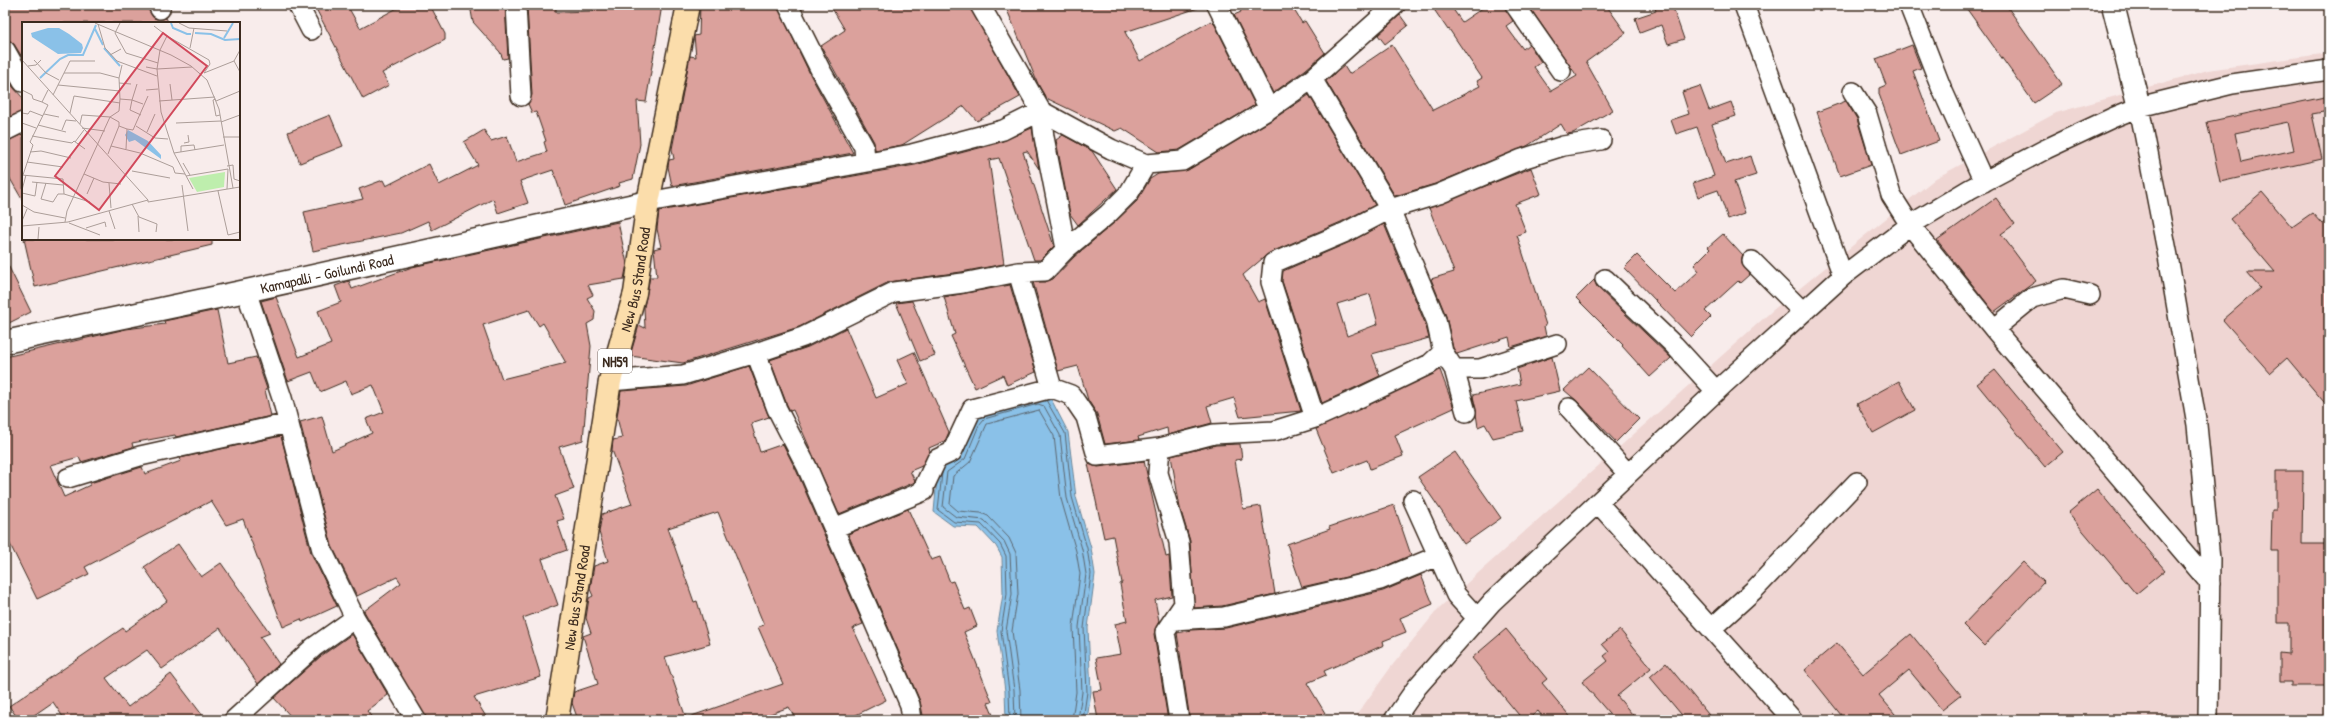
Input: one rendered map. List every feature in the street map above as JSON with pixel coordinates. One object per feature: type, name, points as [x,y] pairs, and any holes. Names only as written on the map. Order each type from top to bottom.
[{"type":"highway","name":"New Bus Stand Road","points":[[557,720],[610,381],[635,293],[648,202],[688,5]]},
{"type":"street","points":[[298,5],[311,30]]},
{"type":"street","points":[[516,5],[521,96]]},
{"type":"street","points":[[788,5],[821,71],[864,147],[865,162]]},
{"type":"street","points":[[980,5],[1041,111],[1044,137],[1066,249]]},
{"type":"street","points":[[1217,5],[1269,110]]},
{"type":"street","points":[[1515,5],[1561,71]]},
{"type":"street","points":[[1744,5],[1843,276]]},
{"type":"street","points":[[1909,5],[1941,87],[1984,182]]},
{"type":"street","points":[[2113,5],[2139,107],[2168,256],[2197,425],[2209,533],[2210,583],[2208,720]]},
{"type":"street","points":[[1041,111],[1111,149],[1146,164],[1182,161],[1269,110],[1312,79],[1392,6]]},
{"type":"street","points":[[5,50],[22,80]]},
{"type":"street","points":[[1394,720],[1417,687],[1492,602],[1716,391],[1803,312],[1843,276],[1910,225],[1984,182],[2105,121],[2139,107],[2232,84],[2329,70]]},
{"type":"street","points":[[1312,79],[1390,209],[1436,320],[1443,352],[1454,369],[1466,412]]},
{"type":"street","points":[[1853,92],[1867,114],[1891,195],[1910,225],[1994,329],[2210,583]]},
{"type":"street","points":[[648,202],[912,154],[1003,130],[1041,111]]},
{"type":"street","points":[[5,131],[22,122]]},
{"type":"street","points":[[1315,418],[1271,282],[1273,262],[1346,232],[1390,209],[1439,194],[1522,159],[1563,146],[1601,140]]},
{"type":"street","points":[[610,381],[683,375],[756,353],[803,337],[894,292],[963,283],[1018,272],[1045,271],[1066,249],[1108,214],[1129,193],[1146,164]]},
{"type":"street","name":"Kamapalli - Goilundi Road","points":[[5,342],[246,291],[648,202]]},
{"type":"street","points":[[1752,261],[1803,312]]},
{"type":"street","points":[[1018,272],[1052,388]]},
{"type":"street","points":[[1605,279],[1674,345],[1716,391]]},
{"type":"street","points":[[1994,329],[2032,298],[2064,289],[2090,295]]},
{"type":"street","points":[[246,291],[289,423],[322,550],[355,618],[416,720]]},
{"type":"street","points":[[1454,369],[1480,369],[1557,344]]},
{"type":"street","points":[[834,528],[924,491],[923,488],[937,459],[952,452],[972,409],[1052,388],[1071,395],[1086,417],[1097,456],[1160,448],[1214,434],[1274,431],[1315,418],[1430,364],[1443,352]]},
{"type":"street","points":[[756,353],[777,409],[807,467],[910,705],[912,720]]},
{"type":"street","points":[[1568,408],[1628,474]]},
{"type":"street","points":[[68,478],[140,456],[289,423]]},
{"type":"street","points":[[1160,448],[1158,473],[1179,542],[1184,604],[1165,632],[1179,720]]},
{"type":"street","points":[[1712,628],[1755,589],[1857,482]]},
{"type":"street","points":[[1414,500],[1456,595],[1477,618]]},
{"type":"street","points":[[1598,503],[1712,628],[1793,720]]},
{"type":"street","points":[[1173,620],[1224,617],[1380,580],[1438,556]]},
{"type":"street","points":[[234,720],[314,647],[355,618]]},
{"type":"shaded area","points":[[2329,53],[2329,720],[1353,720],[1391,667],[1439,608],[1773,310],[1936,178],[2056,113],[2208,70]]},
{"type":"water","points":[[1050,397],[1068,432],[1076,497],[1091,548],[1095,574],[1088,628],[1091,692],[1087,720],[1006,720],[1005,691],[997,631],[1003,594],[1002,557],[996,546],[978,527],[953,526],[934,512],[938,467],[980,410]]},
{"type":"building","points":[[5,5],[147,5],[154,18],[160,20],[166,18],[168,22],[22,22],[22,57],[14,44],[5,39]]},
{"type":"building","points":[[314,5],[347,5],[360,28],[403,5],[430,5],[445,34],[445,40],[382,73],[389,85],[363,99]]},
{"type":"building","points":[[470,5],[505,5],[508,58],[503,59],[500,52],[473,22]]},
{"type":"building","points":[[527,5],[556,5],[556,12],[594,11],[595,5],[662,5],[646,102],[637,101],[640,144],[633,179],[619,183],[620,186],[565,205],[553,170],[520,181],[528,203],[498,213],[493,199],[432,230],[428,221],[401,233],[313,251],[304,212],[363,199],[359,189],[383,180],[386,186],[429,164],[439,185],[478,165],[464,142],[484,130],[491,141],[507,136],[516,162],[547,152],[544,142],[546,141],[536,112],[532,113],[528,104],[532,95]]},
{"type":"building","points":[[700,5],[777,5],[811,76],[853,153],[672,186],[668,167],[669,160],[674,159],[672,149],[690,56],[696,57],[694,36],[699,35]]},
{"type":"building","points":[[830,5],[969,5],[1020,97],[977,121],[964,106],[902,145],[875,150],[874,142],[821,46],[845,30]]},
{"type":"building","points":[[1005,5],[1197,5],[1198,8],[1125,32],[1140,61],[1211,21],[1215,25],[1255,105],[1179,150],[1159,152],[1122,128],[1115,131],[1046,98],[1038,84]]},
{"type":"building","points":[[1238,5],[1291,5],[1302,23],[1305,21],[1325,53],[1305,70],[1273,93],[1234,15],[1241,12]]},
{"type":"building","points":[[1431,5],[1450,5],[1462,22],[1487,5],[1504,5],[1513,21],[1506,26],[1523,49],[1529,44],[1541,62],[1534,67],[1551,91],[1577,76],[1528,5],[1606,5],[1626,33],[1586,62],[1613,110],[1573,133],[1567,134],[1561,124],[1527,146],[1435,184],[1395,196],[1326,81],[1344,66],[1349,74],[1392,45],[1433,110],[1480,86],[1477,81],[1482,78]]},
{"type":"building","points":[[1654,5],[1672,5],[1684,39],[1668,44],[1661,25],[1640,33],[1635,18],[1656,11]]},
{"type":"building","points":[[1964,5],[2006,5],[2062,84],[2034,103]]},
{"type":"building","points":[[1400,15],[1408,26],[1385,44],[1378,35]]},
{"type":"building","points":[[1912,45],[1921,68],[1913,71],[1939,141],[1901,155],[1879,94],[1879,88],[1886,85],[1876,59]]},
{"type":"building","points":[[5,72],[13,87],[22,97],[22,111],[5,119]]},
{"type":"building","points":[[1700,86],[1709,110],[1731,102],[1736,116],[1712,124],[1726,164],[1750,156],[1756,175],[1734,182],[1745,213],[1728,219],[1718,190],[1698,197],[1693,183],[1714,176],[1697,127],[1676,134],[1671,120],[1689,114],[1682,92]]},
{"type":"building","points":[[1309,95],[1375,205],[1341,222],[1269,253],[1243,275],[1258,302],[1265,299],[1301,411],[1240,417],[1234,398],[1207,406],[1212,423],[1168,435],[1167,428],[1138,437],[1139,440],[1105,444],[1097,414],[1088,400],[1078,366],[1058,371],[1033,282],[1045,282],[1053,279],[1074,257],[1137,201],[1150,179],[1158,174],[1188,170],[1275,118]]},
{"type":"building","points":[[2329,96],[2329,111],[2312,114],[2322,159],[2220,182],[2207,122]],"holes":[[[2288,122],[2294,150],[2241,162],[2235,133]]]},
{"type":"building","points":[[1846,101],[1857,119],[1871,165],[1840,176],[1817,112]]},
{"type":"building","points":[[330,115],[343,146],[300,163],[288,132]]},
{"type":"building","points":[[1032,128],[1039,169],[1027,151],[1023,152],[1054,246],[1040,260],[1034,260],[999,158],[989,160],[1004,264],[961,272],[889,282],[799,327],[683,363],[630,356],[639,325],[645,328],[644,307],[650,277],[657,277],[654,249],[661,247],[657,229],[659,211],[915,165],[998,143]]},
{"type":"building","points":[[22,134],[22,199],[5,170],[5,142]]},
{"type":"building","points":[[1063,135],[1092,151],[1117,189],[1078,225],[1070,214],[1056,140]]},
{"type":"building","points":[[1531,168],[1541,194],[1515,204],[1526,232],[1517,235],[1546,325],[1544,326],[1546,336],[1511,347],[1509,337],[1457,354],[1453,348],[1446,316],[1431,279],[1454,272],[1429,208]]},
{"type":"building","points":[[2262,192],[2292,227],[2312,213],[2322,224],[2329,219],[2329,408],[2287,358],[2270,373],[2223,320],[2260,288],[2246,272],[2275,272],[2230,219]]},
{"type":"building","points":[[1996,198],[2015,224],[2001,234],[2036,281],[1994,312],[1937,240]]},
{"type":"building","points":[[618,222],[627,264],[624,279],[588,285],[593,295],[587,298],[595,311],[594,320],[587,324],[591,346],[583,440],[559,447],[574,489],[555,496],[564,519],[557,521],[567,550],[542,559],[558,605],[523,618],[541,677],[474,697],[488,720],[427,720],[364,611],[401,583],[397,577],[357,596],[332,546],[300,422],[322,416],[332,451],[372,433],[366,419],[384,412],[373,385],[351,394],[346,381],[320,392],[312,372],[288,381],[261,301],[276,297],[299,357],[331,344],[318,311],[341,302],[335,286],[349,281],[352,289],[412,267]],"holes":[[[529,310],[539,326],[543,323],[566,363],[502,379],[483,325]]]},
{"type":"building","points":[[1384,224],[1425,323],[1429,338],[1372,354],[1380,376],[1322,403],[1282,281],[1283,271],[1350,242]],"holes":[[[1370,294],[1378,324],[1347,336],[1337,304]]]},
{"type":"building","points":[[1723,234],[1743,256],[1742,264],[1750,274],[1740,283],[1738,281],[1705,311],[1711,317],[1691,337],[1624,268],[1637,255],[1675,293],[1699,271],[1694,265],[1710,249],[1708,247]]},
{"type":"building","points":[[24,240],[212,240],[212,245],[35,287]]},
{"type":"building","points":[[5,259],[31,312],[5,325]]},
{"type":"building","points":[[1594,280],[1597,287],[1671,358],[1650,377],[1622,346],[1623,345],[1576,298]]},
{"type":"building","points":[[1010,285],[1036,372],[1007,385],[1003,375],[975,388],[951,336],[955,334],[944,297]]},
{"type":"building","points":[[912,301],[935,355],[920,361],[896,303]]},
{"type":"building","points":[[217,310],[228,363],[256,357],[267,389],[265,390],[271,416],[176,437],[175,435],[132,443],[133,447],[81,462],[79,457],[50,465],[64,497],[90,485],[90,483],[142,467],[145,474],[181,461],[180,458],[281,436],[311,553],[337,606],[302,622],[301,619],[283,627],[243,519],[226,525],[211,501],[85,567],[89,574],[37,599],[5,534],[5,357],[126,329],[165,324],[164,321]]},
{"type":"building","points":[[846,328],[876,398],[908,384],[897,360],[914,352],[949,432],[945,441],[929,448],[930,451],[922,466],[910,471],[915,481],[913,483],[839,514],[793,410],[790,411],[787,405],[770,360],[808,347]]},
{"type":"building","points":[[1552,357],[1560,391],[1516,401],[1523,431],[1493,438],[1485,424],[1478,427],[1473,395],[1520,384],[1517,369]]},
{"type":"building","points":[[749,366],[769,417],[751,423],[760,452],[783,444],[797,472],[863,624],[853,628],[886,700],[846,720],[796,720],[789,707],[754,720],[578,720],[572,703],[574,692],[598,684],[583,636],[591,633],[586,618],[589,598],[593,596],[590,589],[594,566],[608,561],[599,532],[602,514],[632,504],[612,450],[613,440],[622,438],[617,417],[621,391],[686,386]],"holes":[[[718,512],[764,625],[758,627],[783,684],[686,718],[665,657],[710,644],[697,601],[694,602],[668,528]]]},
{"type":"building","points":[[1588,367],[1639,419],[1616,442],[1577,401],[1564,390]]},
{"type":"building","points":[[1440,370],[1454,408],[1395,435],[1403,456],[1370,469],[1367,460],[1334,473],[1316,429]]},
{"type":"building","points":[[1995,370],[2063,452],[2045,467],[1977,384]]},
{"type":"building","points":[[1899,381],[1915,410],[1873,433],[1857,404]]},
{"type":"building","points":[[1240,444],[1242,459],[1235,460],[1243,509],[1261,506],[1275,594],[1222,606],[1194,608],[1190,541],[1180,508],[1171,456],[1216,445]]},
{"type":"building","points":[[1455,452],[1501,518],[1464,544],[1418,477]]},
{"type":"building","points":[[1144,461],[1166,557],[1169,556],[1172,596],[1155,600],[1159,621],[1154,634],[1168,720],[1098,720],[1093,691],[1102,690],[1096,658],[1121,654],[1115,624],[1127,621],[1120,584],[1122,583],[1113,536],[1104,538],[1088,464],[1098,467]]},
{"type":"building","points":[[2276,471],[2303,471],[2302,544],[2329,544],[2329,686],[2291,686],[2291,682],[2280,682],[2280,653],[2289,654],[2289,623],[2278,623],[2278,551],[2271,551],[2272,510],[2276,510]]},
{"type":"building","points":[[2097,489],[2165,570],[2136,594],[2068,513]]},
{"type":"building","points":[[1394,505],[1411,555],[1377,570],[1302,587],[1287,544],[1330,529],[1329,527]]},
{"type":"building","points":[[908,509],[931,560],[940,557],[950,582],[953,581],[965,610],[970,608],[977,626],[964,632],[992,702],[988,703],[995,720],[924,720],[920,701],[848,534]]},
{"type":"building","points":[[178,544],[201,577],[221,563],[270,633],[260,637],[279,664],[258,684],[220,628],[162,669],[147,650],[106,678],[128,707],[171,674],[206,720],[65,720],[53,702],[27,720],[19,720],[9,706],[123,628],[125,631],[167,601],[144,567]]},
{"type":"building","points":[[2023,562],[2044,582],[1984,646],[1963,625]]},
{"type":"building","points":[[1421,575],[1433,604],[1400,618],[1406,632],[1383,641],[1384,645],[1324,671],[1326,675],[1307,683],[1325,713],[1313,720],[1190,720],[1177,633],[1191,630],[1226,628],[1383,591]]},
{"type":"building","points":[[1506,629],[1547,679],[1542,683],[1573,720],[1545,720],[1538,711],[1527,720],[1523,720],[1472,658]]},
{"type":"building","points":[[1620,630],[1651,668],[1617,696],[1637,720],[1615,720],[1582,682],[1608,661],[1604,656],[1609,652],[1602,644]]},
{"type":"building","points":[[352,634],[388,695],[367,711],[374,720],[294,720],[274,698],[321,656]]},
{"type":"building","points":[[1911,634],[1961,695],[1942,710],[1909,670],[1879,695],[1900,720],[1845,720],[1805,670],[1837,643],[1863,674]]},
{"type":"building","points":[[1666,663],[1713,720],[1686,720],[1650,677]]}]
